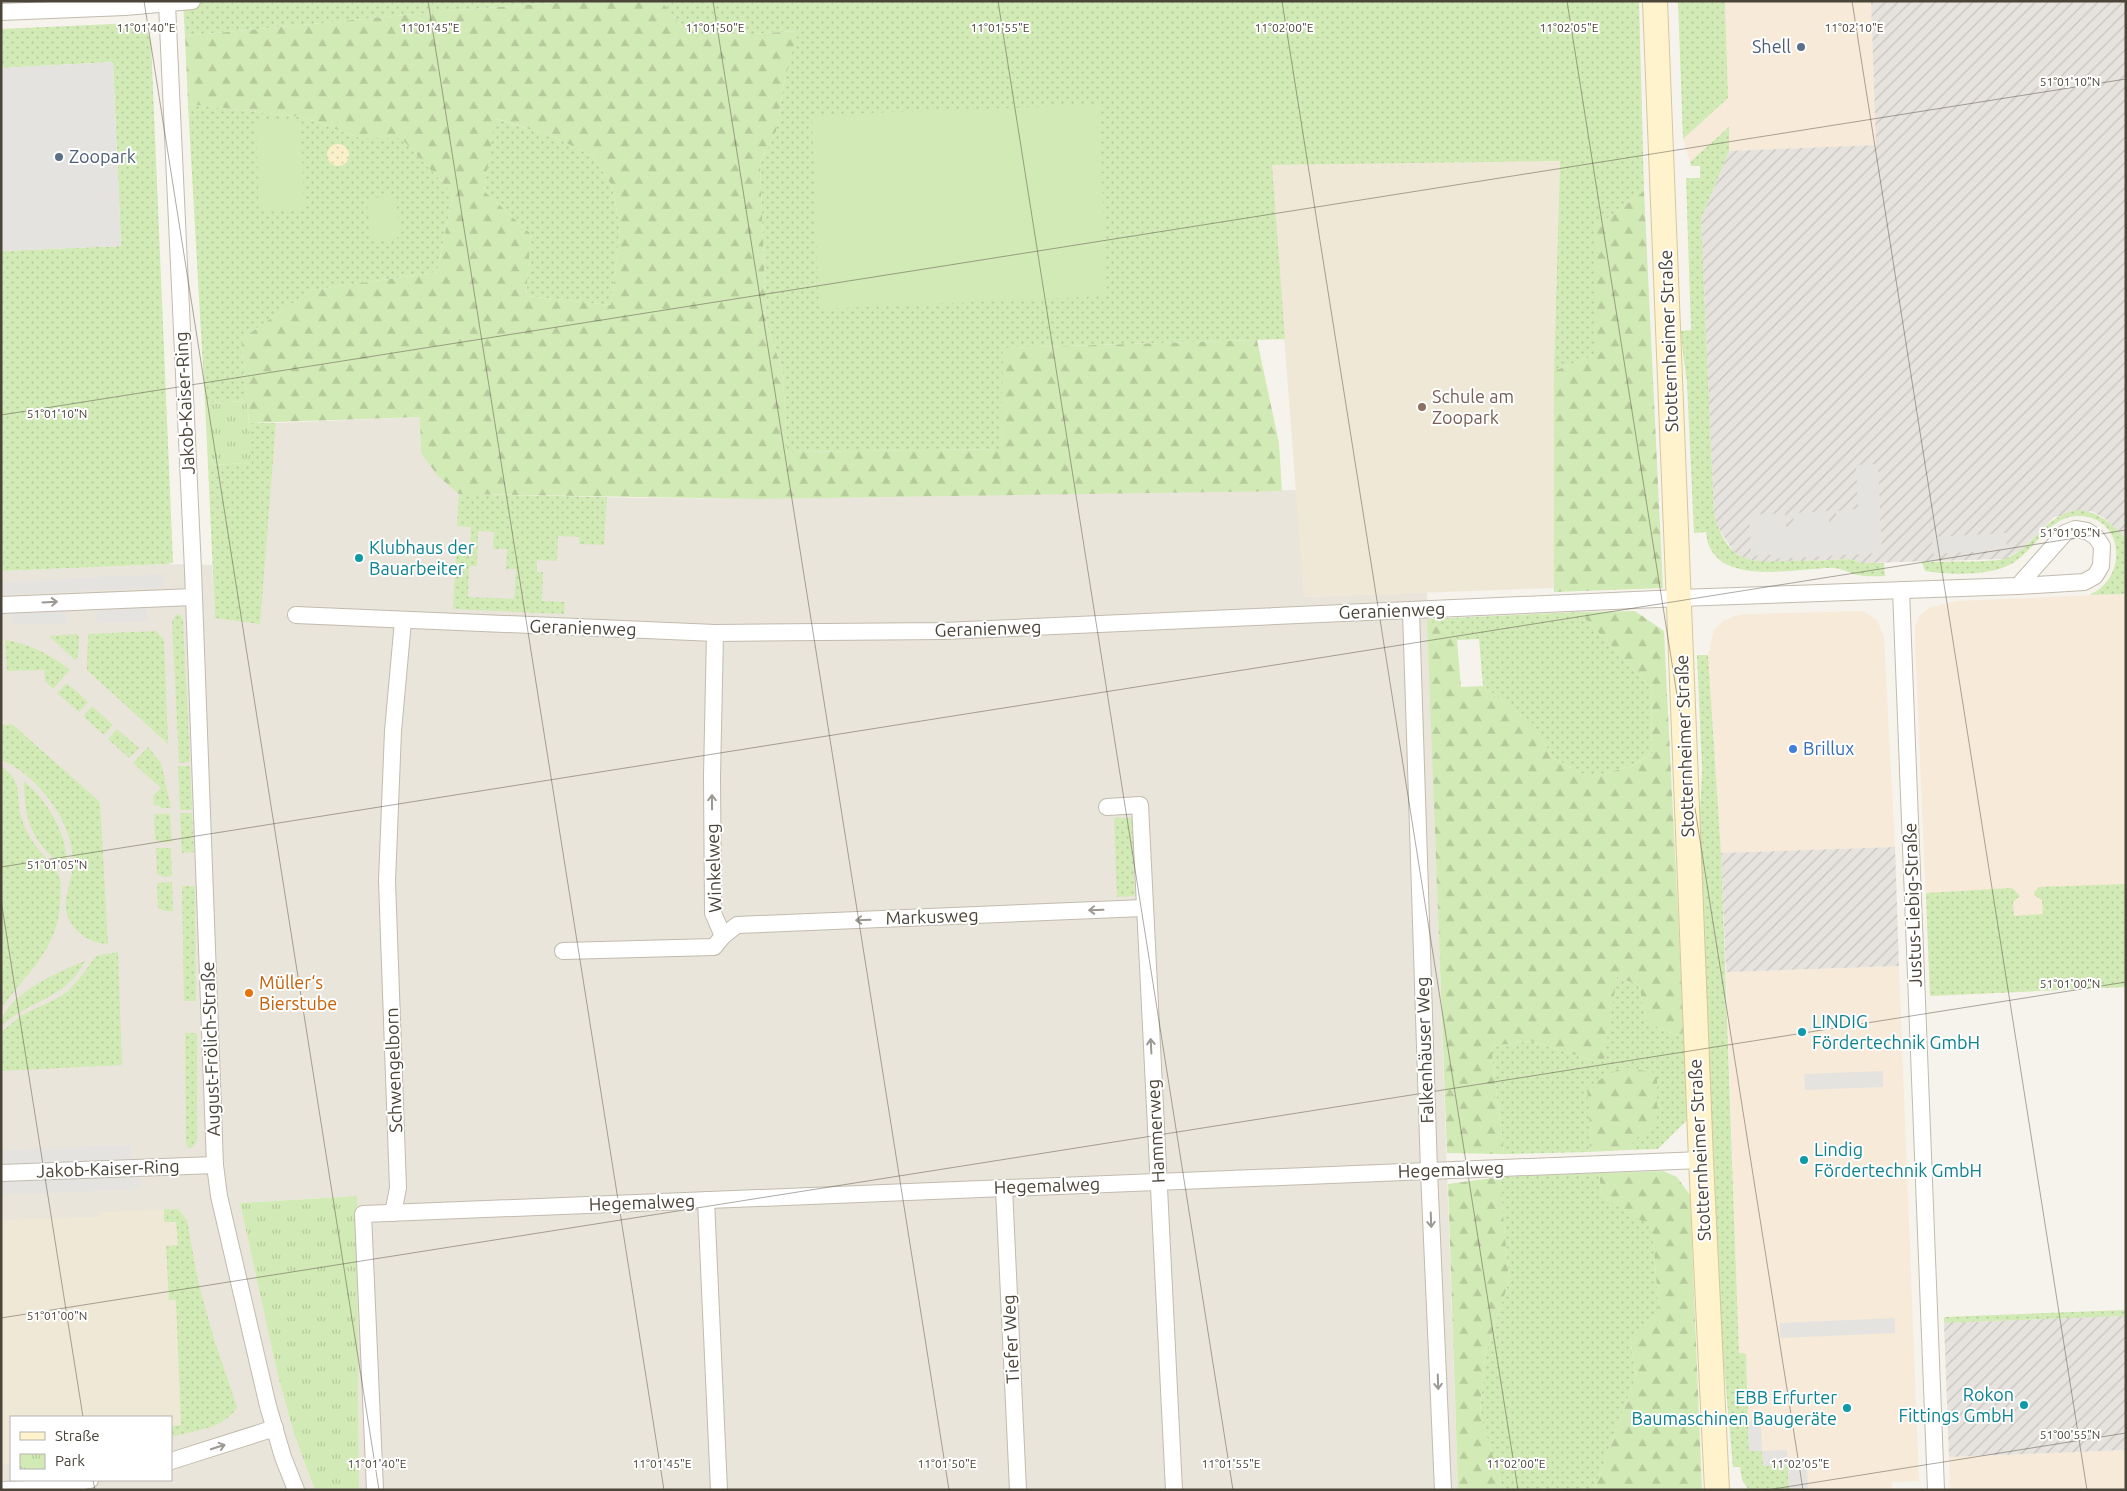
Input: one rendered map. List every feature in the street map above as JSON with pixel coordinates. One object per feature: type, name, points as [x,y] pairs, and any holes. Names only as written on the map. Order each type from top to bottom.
[{"type":"main road","name":"Stotternheimer Straße","points":[[1655,1],[1700,1160],[1717,1490]]},
{"type":"street","points":[[1,12],[167,10],[192,1]]},
{"type":"street","name":"Jakob-Kaiser-Ring","points":[[167,10],[193,597]]},
{"type":"street","points":[[1679,598],[2018,586],[2084,582],[2095,576],[2101,566],[2102,546],[2096,537],[2086,531],[2074,529],[2065,533],[2018,586]]},
{"type":"street","name":"Justus-Liebig-Straße","points":[[1901,590],[1936,1490]]},
{"type":"street","points":[[1,604],[193,597]]},
{"type":"street","name":"August-Frölich-Straße","points":[[193,597],[215,1165],[219,1196],[274,1428],[296,1490]]},
{"type":"street","name":"Geranienweg","points":[[296,615],[715,633],[944,631],[1679,598]]},
{"type":"street","name":"Falkenhäuser Weg","points":[[1411,611],[1429,1171],[1443,1490]]},
{"type":"street","name":"Schwengelborn","points":[[393,1213],[398,1188],[387,881],[394,731],[403,621]]},
{"type":"street","name":"Winkelweg","points":[[563,951],[714,947],[723,936],[713,912],[712,776],[715,633]]},
{"type":"street","name":"Hammerweg","points":[[1107,807],[1140,805],[1174,1490]]},
{"type":"street","name":"Markusweg","points":[[723,936],[737,925],[1144,908]]},
{"type":"street","name":"Hegemalweg","points":[[393,1213],[1700,1160]]},
{"type":"street","name":"Jakob-Kaiser-Ring","points":[[1,1173],[215,1165]]},
{"type":"street","name":"Tiefer Weg","points":[[1004,1188],[1018,1490]]},
{"type":"street","points":[[706,1200],[719,1490]]},
{"type":"street","points":[[375,1490],[362,1214],[393,1213]]},
{"type":"street","points":[[172,1461],[274,1428]]},
{"type":"street","points":[[1,1490],[24,1489],[83,1481]]},
{"type":"shaded area","points":[[1725,1],[1871,1],[1876,145],[1729,151],[1729,128],[1690,162],[1683,139],[1728,98]]},
{"type":"shaded area","points":[[1871,1],[2126,1],[2126,538],[2104,518],[2091,511],[2054,517],[2022,549],[2005,559],[1863,563],[1849,559],[1760,563],[1743,558],[1733,551],[1718,527],[1714,515],[1701,219],[1729,151],[1876,145]]},
{"type":"shaded area","name":"Zoopark","points":[[113,62],[121,246],[1,251],[1,68]]},
{"type":"shaded area","name":"Schule am Zoopark","points":[[1560,161],[1554,371],[1554,588],[1304,597],[1271,165]]},
{"type":"shaded area","points":[[420,417],[421,453],[496,496],[756,499],[1297,490],[1304,597],[1427,592],[1458,1490],[359,1490],[357,1196],[240,1203],[277,1372],[294,1434],[315,1490],[1,1490],[1,571],[168,564],[212,565],[215,618],[261,599],[276,423]]},
{"type":"shaded area","points":[[1878,464],[1882,553],[1771,559],[1771,555],[1751,556],[1749,515],[1785,513],[1786,527],[1794,527],[1793,513],[1829,511],[1829,525],[1836,525],[1836,511],[1858,509],[1856,465]]},
{"type":"shaded area","points":[[2006,533],[2007,550],[1933,554],[1932,537]]},
{"type":"shaded area","points":[[164,574],[164,587],[1,595],[1,582]]},
{"type":"shaded area","points":[[2126,594],[2126,987],[1930,996],[1915,641],[1915,627],[1920,615],[1929,608],[1956,601]]},
{"type":"shaded area","points":[[147,608],[147,621],[96,623],[96,610]]},
{"type":"shaded area","points":[[67,611],[67,623],[12,625],[11,613]]},
{"type":"shaded area","name":"Brillux","points":[[1863,611],[1877,620],[1884,637],[1895,847],[1721,853],[1708,655],[1714,630],[1723,621],[1734,616],[1746,614]]},
{"type":"shaded area","points":[[1895,847],[1899,966],[1726,972],[1721,853]]},
{"type":"shaded area","points":[[1899,966],[1919,1481],[1892,1482],[1892,1490],[1789,1490],[1788,1465],[1749,1451],[1746,1354],[1739,1354],[1726,972]]},
{"type":"shaded area","points":[[1883,1071],[1883,1087],[1805,1090],[1804,1074]]},
{"type":"shaded area","points":[[131,1145],[131,1159],[1,1164],[1,1150]]},
{"type":"shaded area","points":[[140,1176],[140,1189],[1,1195],[1,1181]]},
{"type":"shaded area","points":[[178,1209],[187,1220],[198,1281],[214,1339],[237,1407],[232,1416],[212,1426],[172,1437],[172,1416],[10,1416],[10,1464],[1,1465],[1,1220],[96,1217],[104,1212]]},
{"type":"shaded area","points":[[2126,1316],[2126,1450],[1949,1457],[1944,1323]]},
{"type":"shaded area","points":[[1895,1318],[1895,1333],[1780,1338],[1780,1323]]},
{"type":"shaded area","points":[[1748,1421],[1761,1421],[1762,1451],[1749,1451]]},
{"type":"shaded area","points":[[1787,1450],[1788,1465],[1763,1466],[1762,1451]]},
{"type":"shaded area","points":[[2126,1450],[2126,1490],[1950,1490],[1949,1457]]},
{"type":"shaded area","points":[[1788,1465],[1807,1465],[1808,1490],[1789,1490]]},
{"type":"green space","points":[[183,1],[581,1],[457,10],[185,36]]},
{"type":"green space","points":[[581,1],[661,1],[691,38],[798,31],[784,83],[776,131],[760,163],[766,321],[783,373],[787,452],[1001,449],[1003,348],[1257,340],[1279,443],[1282,491],[756,499],[459,494],[438,476],[421,453],[420,417],[249,423],[241,339],[312,290],[437,272],[453,194],[401,138],[360,138],[302,117],[188,104],[185,36],[457,10]],"holes":[[[495,118],[554,137],[593,156],[612,186],[620,228],[611,305],[526,296],[531,234],[484,191]]]},
{"type":"green space","points":[[661,1],[1639,1],[1644,191],[1595,228],[1595,355],[1554,371],[1560,161],[1272,165],[1285,339],[1004,348],[1001,449],[787,452],[783,373],[766,321],[760,163],[776,131],[784,83],[797,31],[691,38]]},
{"type":"green space","points":[[1678,1],[1725,1],[1728,98],[1683,139]]},
{"type":"green space","points":[[137,23],[146,31],[151,42],[173,562],[168,564],[1,571],[1,251],[121,246],[113,62],[1,68],[1,29]]},
{"type":"green space","points":[[188,104],[302,117],[360,138],[401,138],[453,194],[437,272],[312,290],[241,339],[247,401],[205,403]]},
{"type":"green space","points":[[1099,105],[1107,296],[819,309],[812,115]]},
{"type":"green space","points":[[494,118],[554,137],[593,156],[612,186],[620,228],[611,305],[526,296],[531,234],[484,191]]},
{"type":"green space","points":[[301,119],[304,209],[259,210],[256,121]]},
{"type":"green space","points":[[1729,127],[1729,151],[1701,219],[1714,515],[1720,531],[1733,551],[1751,560],[1775,562],[1849,559],[1863,563],[1884,563],[1885,576],[1861,576],[1832,568],[1776,572],[1738,568],[1722,562],[1711,550],[1706,532],[1694,533],[1687,383],[1680,331],[1691,330],[1686,178],[1700,178],[1700,166],[1691,166],[1690,162]]},
{"type":"green space","points":[[1644,191],[1663,588],[1554,592],[1554,371],[1595,355],[1595,228]]},
{"type":"green space","points":[[395,195],[401,237],[372,241],[366,199]]},
{"type":"green space","points":[[247,401],[252,463],[208,465],[205,403]]},
{"type":"green space","points":[[249,423],[276,423],[260,624],[215,618],[208,465],[251,463]]},
{"type":"green space","points":[[459,494],[607,497],[604,545],[579,544],[579,537],[558,536],[557,561],[537,560],[537,572],[543,572],[542,601],[565,602],[564,614],[453,609],[456,553],[470,554],[471,527],[457,526]],"holes":[[[478,531],[494,532],[493,549],[507,549],[506,569],[516,569],[514,599],[468,597],[469,566],[477,566]]]},
{"type":"green space","points":[[2078,510],[2099,516],[2126,538],[2126,594],[2089,595],[2101,587],[2110,577],[2115,564],[2116,551],[2113,538],[2107,528],[2096,520],[2081,516],[2070,517],[2051,527],[2020,558],[2003,568],[1969,574],[1925,571],[1922,562],[2001,560],[2007,558],[2026,546],[2047,525],[2066,514]]},
{"type":"green space","points":[[1635,611],[1664,631],[1684,1037],[1647,1025],[1639,985],[1617,977],[1604,1059],[1591,1060],[1531,1041],[1491,1046],[1504,1154],[1447,1153],[1427,619],[1457,640],[1461,687],[1483,686],[1533,724],[1553,758],[1590,778],[1634,765],[1652,753],[1651,688],[1579,612]]},
{"type":"green space","points":[[1579,612],[1651,688],[1652,753],[1634,765],[1590,778],[1553,758],[1533,724],[1483,686],[1479,639],[1457,640],[1427,619]]},
{"type":"green space","points":[[177,614],[181,615],[183,620],[190,762],[179,763],[172,621]]},
{"type":"green space","points":[[156,631],[164,640],[168,744],[87,670],[88,634]]},
{"type":"green space","points":[[77,634],[79,637],[78,657],[75,660],[49,636]]},
{"type":"green space","points":[[5,640],[39,650],[70,670],[53,689],[45,681],[44,670],[7,671]]},
{"type":"green space","points":[[1697,655],[1708,655],[1721,853],[1739,1353],[1746,1354],[1749,1451],[1762,1451],[1788,1465],[1789,1490],[1749,1490],[1742,1480],[1740,1467],[1733,1467],[1722,1344],[1707,1010],[1700,812],[1702,769]]},
{"type":"green space","points":[[67,683],[88,702],[79,712],[57,693]]},
{"type":"green space","points":[[92,706],[113,725],[104,735],[83,716]]},
{"type":"green space","points":[[12,724],[100,802],[108,944],[88,939],[76,930],[68,918],[66,899],[72,874],[72,847],[60,816],[40,788],[28,776],[1,760],[1,725]]},
{"type":"green space","points":[[117,729],[139,748],[129,758],[108,739]]},
{"type":"green space","points":[[148,747],[161,763],[171,808],[161,808],[154,805],[153,796],[161,788],[133,763]]},
{"type":"green space","points":[[1,766],[9,772],[17,784],[20,812],[24,825],[34,844],[57,871],[61,887],[58,918],[54,933],[40,960],[1,1009]]},
{"type":"green space","points":[[178,766],[190,766],[192,810],[180,810]]},
{"type":"green space","points":[[24,781],[42,800],[56,821],[67,858],[67,871],[46,851],[33,832],[26,810]]},
{"type":"green space","points":[[180,813],[192,813],[194,852],[182,853]]},
{"type":"green space","points":[[154,814],[170,814],[172,842],[155,840]]},
{"type":"green space","points":[[1114,818],[1132,818],[1135,896],[1117,897]]},
{"type":"green space","points":[[156,848],[171,848],[172,876],[164,877],[157,874]]},
{"type":"green space","points":[[172,882],[173,911],[165,911],[158,908],[157,883]]},
{"type":"green space","points":[[2126,884],[2126,987],[1930,996],[1926,893],[2012,888],[2020,896],[2013,902],[2014,916],[2043,914],[2042,900],[2034,895],[2034,892],[2039,887]]},
{"type":"green space","points":[[182,886],[195,886],[196,1001],[184,1001]]},
{"type":"green space","points":[[118,952],[122,1065],[1,1071],[1,1032],[22,1015],[67,992],[96,956]]},
{"type":"green space","points":[[85,961],[77,974],[58,992],[12,1017],[1,1026],[4,1015],[22,995],[48,978]]},
{"type":"green space","points":[[1617,977],[1639,985],[1647,1025],[1684,1037],[1689,1118],[1658,1149],[1627,1150],[1638,1136],[1657,1125],[1590,1122],[1591,1139],[1588,1152],[1504,1154],[1491,1046],[1531,1041],[1591,1060]]},
{"type":"green space","points":[[185,1033],[197,1033],[197,1141],[192,1148],[189,1148],[186,1144]]},
{"type":"green space","points":[[1622,1067],[1657,1073],[1657,1125],[1638,1136],[1627,1150],[1588,1152],[1591,1139],[1587,1087]]},
{"type":"green space","points":[[1663,1171],[1677,1177],[1690,1195],[1702,1490],[1594,1490],[1636,1376],[1630,1338],[1659,1312],[1652,1227],[1602,1197],[1599,1173]]},
{"type":"green space","points":[[1599,1173],[1602,1197],[1652,1226],[1659,1312],[1630,1339],[1636,1376],[1594,1490],[1503,1490],[1480,1414],[1485,1356],[1509,1281],[1500,1177]]},
{"type":"green space","points":[[1500,1177],[1509,1281],[1485,1356],[1480,1413],[1503,1490],[1458,1490],[1448,1184]]},
{"type":"green space","points":[[357,1196],[359,1490],[315,1490],[294,1434],[277,1372],[240,1203]]},
{"type":"green space","points":[[164,1209],[178,1209],[187,1220],[198,1281],[214,1339],[237,1407],[225,1420],[217,1424],[172,1437],[172,1426],[181,1425],[176,1300],[169,1300],[166,1246],[178,1245],[176,1222],[164,1222]]},
{"type":"green space","points":[[2126,1310],[2126,1316],[1944,1323],[1944,1317]]},
{"type":"sand","points":[[338,144],[346,147],[349,155],[346,163],[338,166],[330,163],[327,155],[330,147]]},
{"type":"place","name":"Shell","points":[[1801,47]]},
{"type":"place","name":"Zoopark","points":[[59,157]]},
{"type":"place","name":"Schule am Zoopark","points":[[1422,407]]},
{"type":"place","name":"Klubhaus der Bauarbeiter","points":[[359,558]]},
{"type":"place","name":"Brillux","points":[[1793,749]]},
{"type":"place","name":"Müller‘s Bierstube","points":[[249,993]]},
{"type":"place","name":"LINDIG Fördertechnik GmbH","points":[[1802,1032]]},
{"type":"place","name":"Lindig Fördertechnik GmbH","points":[[1804,1160]]},
{"type":"place","name":"Rokon Fittings GmbH","points":[[2024,1405]]},
{"type":"place","name":"EBB Erfurter Baumaschinen Baugeräte","points":[[1847,1408]]}]
